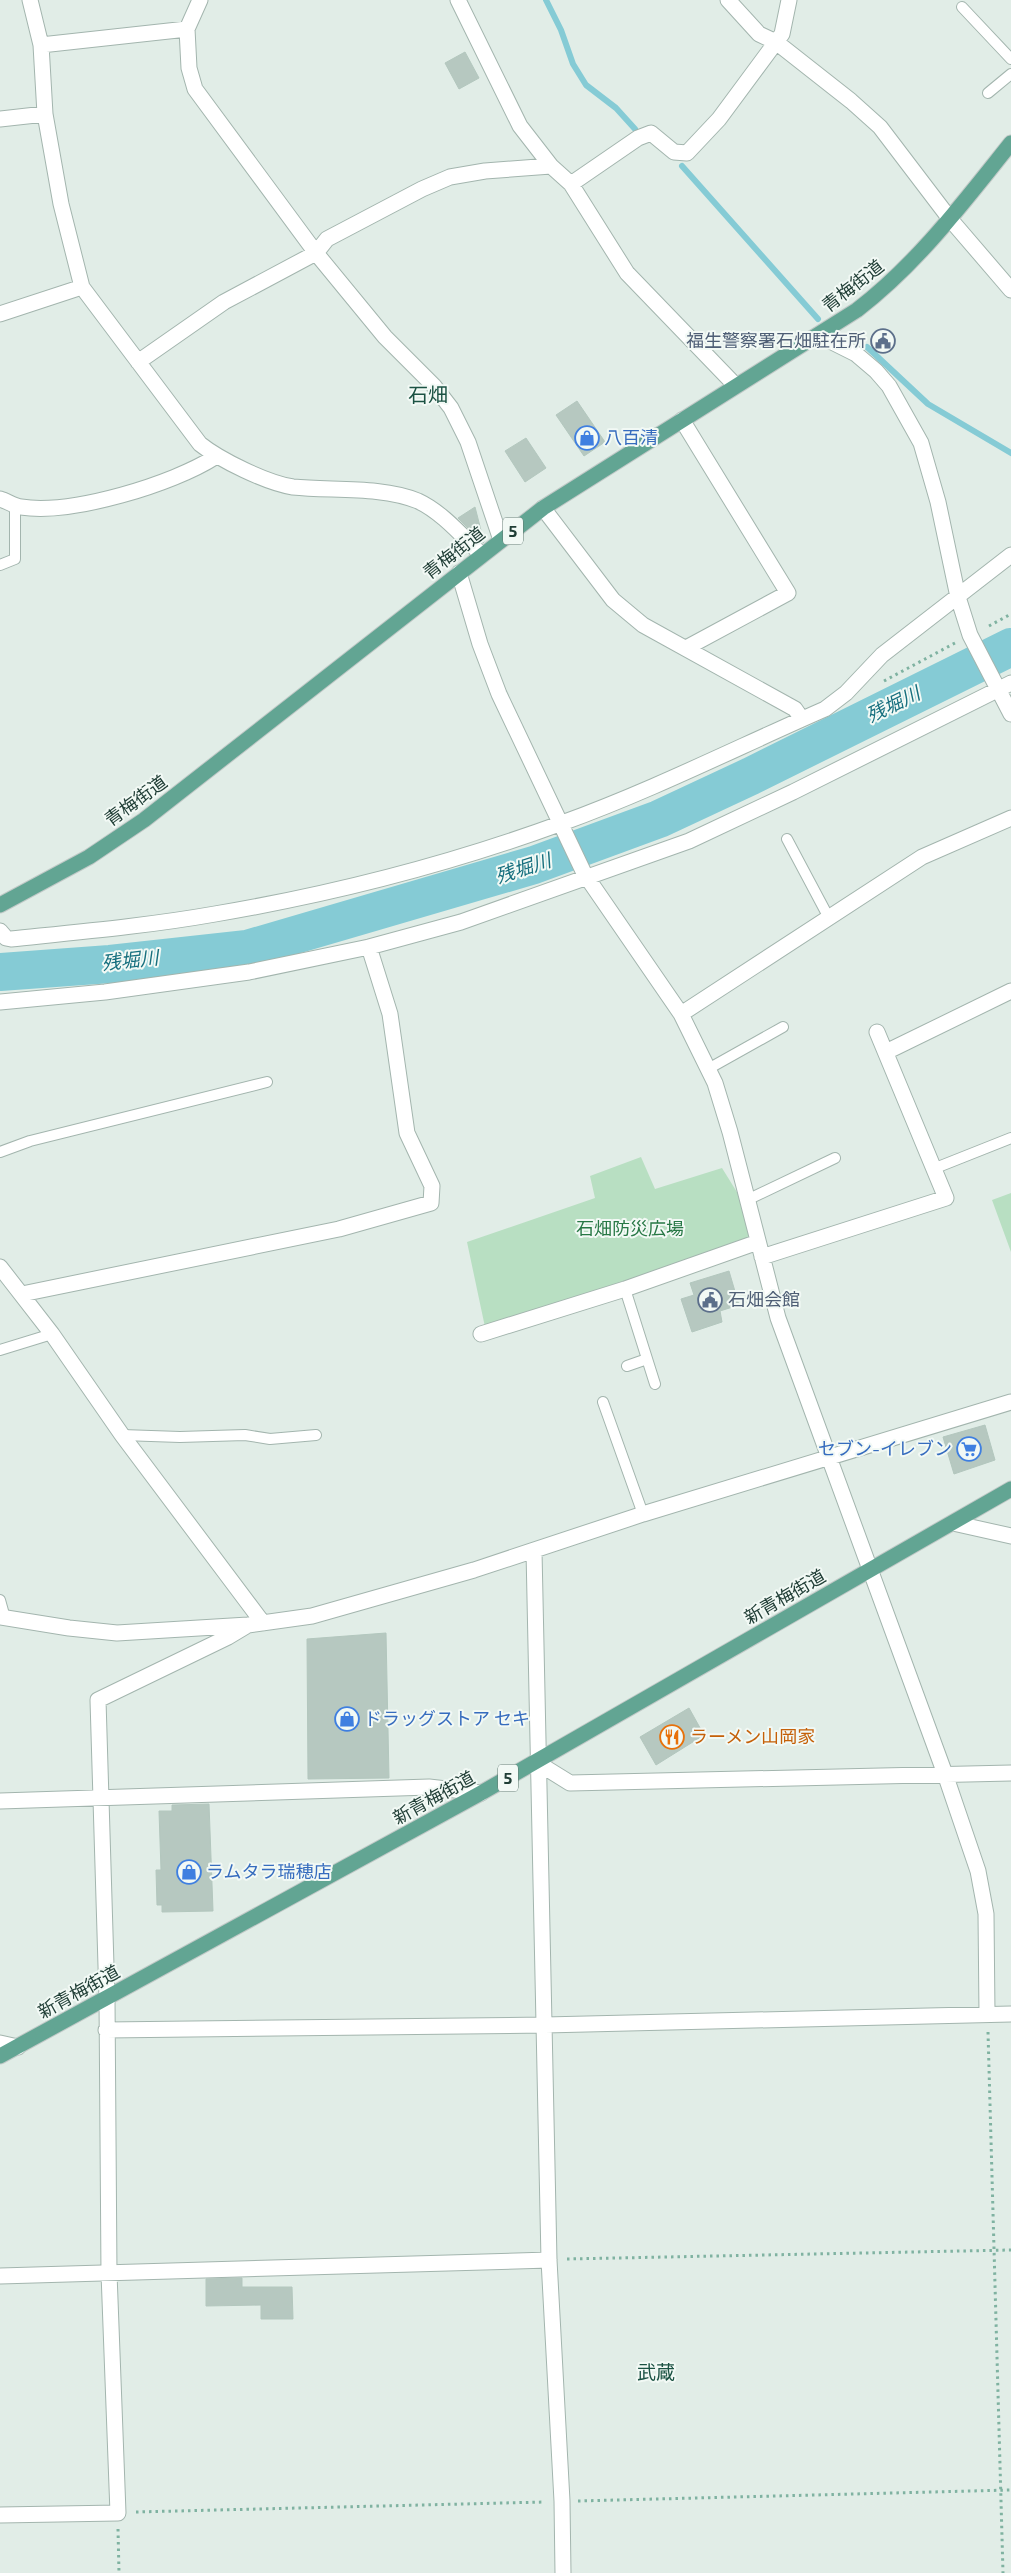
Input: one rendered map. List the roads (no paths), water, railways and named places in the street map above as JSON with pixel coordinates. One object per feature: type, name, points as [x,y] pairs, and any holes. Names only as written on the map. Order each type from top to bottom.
[{"type":"main road","name":"青梅街道","points":[[0,905],[89,857],[144,820],[543,508],[857,310],[890,282],[932,240],[1011,143]]},
{"type":"main road","name":"新青梅街道","points":[[0,2056],[536,1762],[1011,1489]]},
{"type":"street","points":[[30,0],[41,45],[45,114],[61,204],[82,287],[200,444],[215,457],[291,486],[391,494],[419,502],[455,529],[482,555]]},
{"type":"street","points":[[200,0],[187,30],[189,68],[195,89],[316,253],[385,337],[434,386],[451,408],[468,442],[501,540]]},
{"type":"street","points":[[458,0],[520,126],[552,166],[571,184],[627,273],[736,386]]},
{"type":"street","points":[[728,0],[759,34],[776,42],[851,100],[880,127],[950,219],[1011,290]]},
{"type":"street","points":[[571,184],[638,138],[652,133],[674,152],[687,153],[719,119],[782,34],[789,0]]},
{"type":"street","points":[[41,45],[187,30]]},
{"type":"street","points":[[0,119],[45,114]]},
{"type":"street","points":[[138,362],[224,302],[316,253],[327,240],[438,182],[462,174],[552,166]]},
{"type":"street","points":[[0,314],[82,287]]},
{"type":"street","points":[[818,335],[856,354],[876,371],[889,386],[921,443],[938,502],[958,597],[977,648],[1001,684],[1011,714]]},
{"type":"street","points":[[682,420],[788,593],[686,648]]},
{"type":"street","points":[[0,498],[15,504],[45,508],[103,500],[157,484],[198,468],[215,457]]},
{"type":"street","points":[[543,508],[614,600],[643,625],[795,709],[802,719]]},
{"type":"street","points":[[0,931],[6,938],[21,938],[155,924],[261,906],[410,871],[561,825],[649,790],[825,709],[846,693],[882,655],[1011,556]]},
{"type":"street","points":[[459,573],[480,644],[499,694],[586,876],[681,1014],[708,1069],[730,1132],[778,1318],[868,1571],[945,1774],[978,1872],[986,1914],[987,2014]]},
{"type":"street","points":[[0,1002],[190,981],[249,972],[369,947],[462,922],[586,876],[689,841],[793,792],[1001,684]]},
{"type":"street","points":[[681,1014],[922,858],[1011,818]]},
{"type":"street","points":[[22,1294],[339,1229],[432,1203],[432,1186],[407,1133],[390,1014],[369,947]]},
{"type":"street","points":[[886,1052],[1011,991]]},
{"type":"street","points":[[762,1257],[946,1198],[877,1032]]},
{"type":"street","points":[[481,1334],[625,1289],[758,1242]]},
{"type":"street","points":[[0,1267],[52,1334],[255,1624]]},
{"type":"street","points":[[2,1617],[69,1628],[117,1632],[255,1624],[312,1616],[383,1597],[534,1551],[643,1514],[1011,1402]]},
{"type":"street","points":[[953,1523],[1011,1536]]},
{"type":"street","points":[[534,1551],[536,1762],[545,2025],[549,2260],[564,2573]]},
{"type":"street","points":[[0,2515],[118,2513],[109,2273],[107,1999],[98,1700],[255,1624]]},
{"type":"street","points":[[536,1762],[570,1783],[1011,1772]]},
{"type":"street","points":[[0,1801],[429,1787],[480,1793]]},
{"type":"street","points":[[106,2030],[545,2025],[1011,2014]]},
{"type":"street","points":[[0,2043],[18,2047]]},
{"type":"street","points":[[0,2276],[549,2260]]},
{"type":"lane","points":[[962,7],[1011,59]]},
{"type":"lane","points":[[988,93],[1011,74]]},
{"type":"lane","points":[[0,565],[15,559],[15,504]]},
{"type":"lane","points":[[787,839],[829,918]]},
{"type":"lane","points":[[708,1069],[783,1027]]},
{"type":"lane","points":[[0,1152],[30,1141],[267,1082]]},
{"type":"lane","points":[[933,1169],[1011,1138]]},
{"type":"lane","points":[[747,1200],[835,1158]]},
{"type":"lane","points":[[625,1289],[654,1384]]},
{"type":"lane","points":[[0,1350],[52,1334]]},
{"type":"lane","points":[[626,1366],[647,1359]]},
{"type":"lane","points":[[603,1402],[643,1514]]},
{"type":"lane","points":[[122,1435],[180,1438],[245,1435],[270,1439],[316,1436]]},
{"type":"lane","points":[[0,1600],[2,1617]]},
{"type":"waterway","points":[[546,0],[561,30],[573,64],[586,85],[616,108],[635,129]]},
{"type":"waterway","points":[[682,166],[818,319]]},
{"type":"waterway","points":[[867,347],[928,404],[1011,453]]},
{"type":"waterway","name":"残堀川","points":[[0,972],[110,964],[247,949],[534,865],[659,819],[751,776],[1011,647]]},
{"type":"place","name":"福生警察署石畑駐在所","points":[[883,341]]},
{"type":"place","name":"八百清","points":[[587,438]]},
{"type":"place","name":"石畑会館","points":[[710,1300]]},
{"type":"place","name":"セブン-イレブン","points":[[969,1449]]},
{"type":"place","name":"ドラッグストア セキ","points":[[347,1719]]},
{"type":"place","name":"ラーメン山岡家","points":[[672,1737]]},
{"type":"place","name":"ラムタラ瑞穂店","points":[[189,1872]]},
{"type":"district","name":"石畑","points":[[428,395]]},
{"type":"district","name":"武蔵","points":[[656,2372]]},
{"type":"park label","name":"石畑防災広場","points":[[630,1229]]}]
